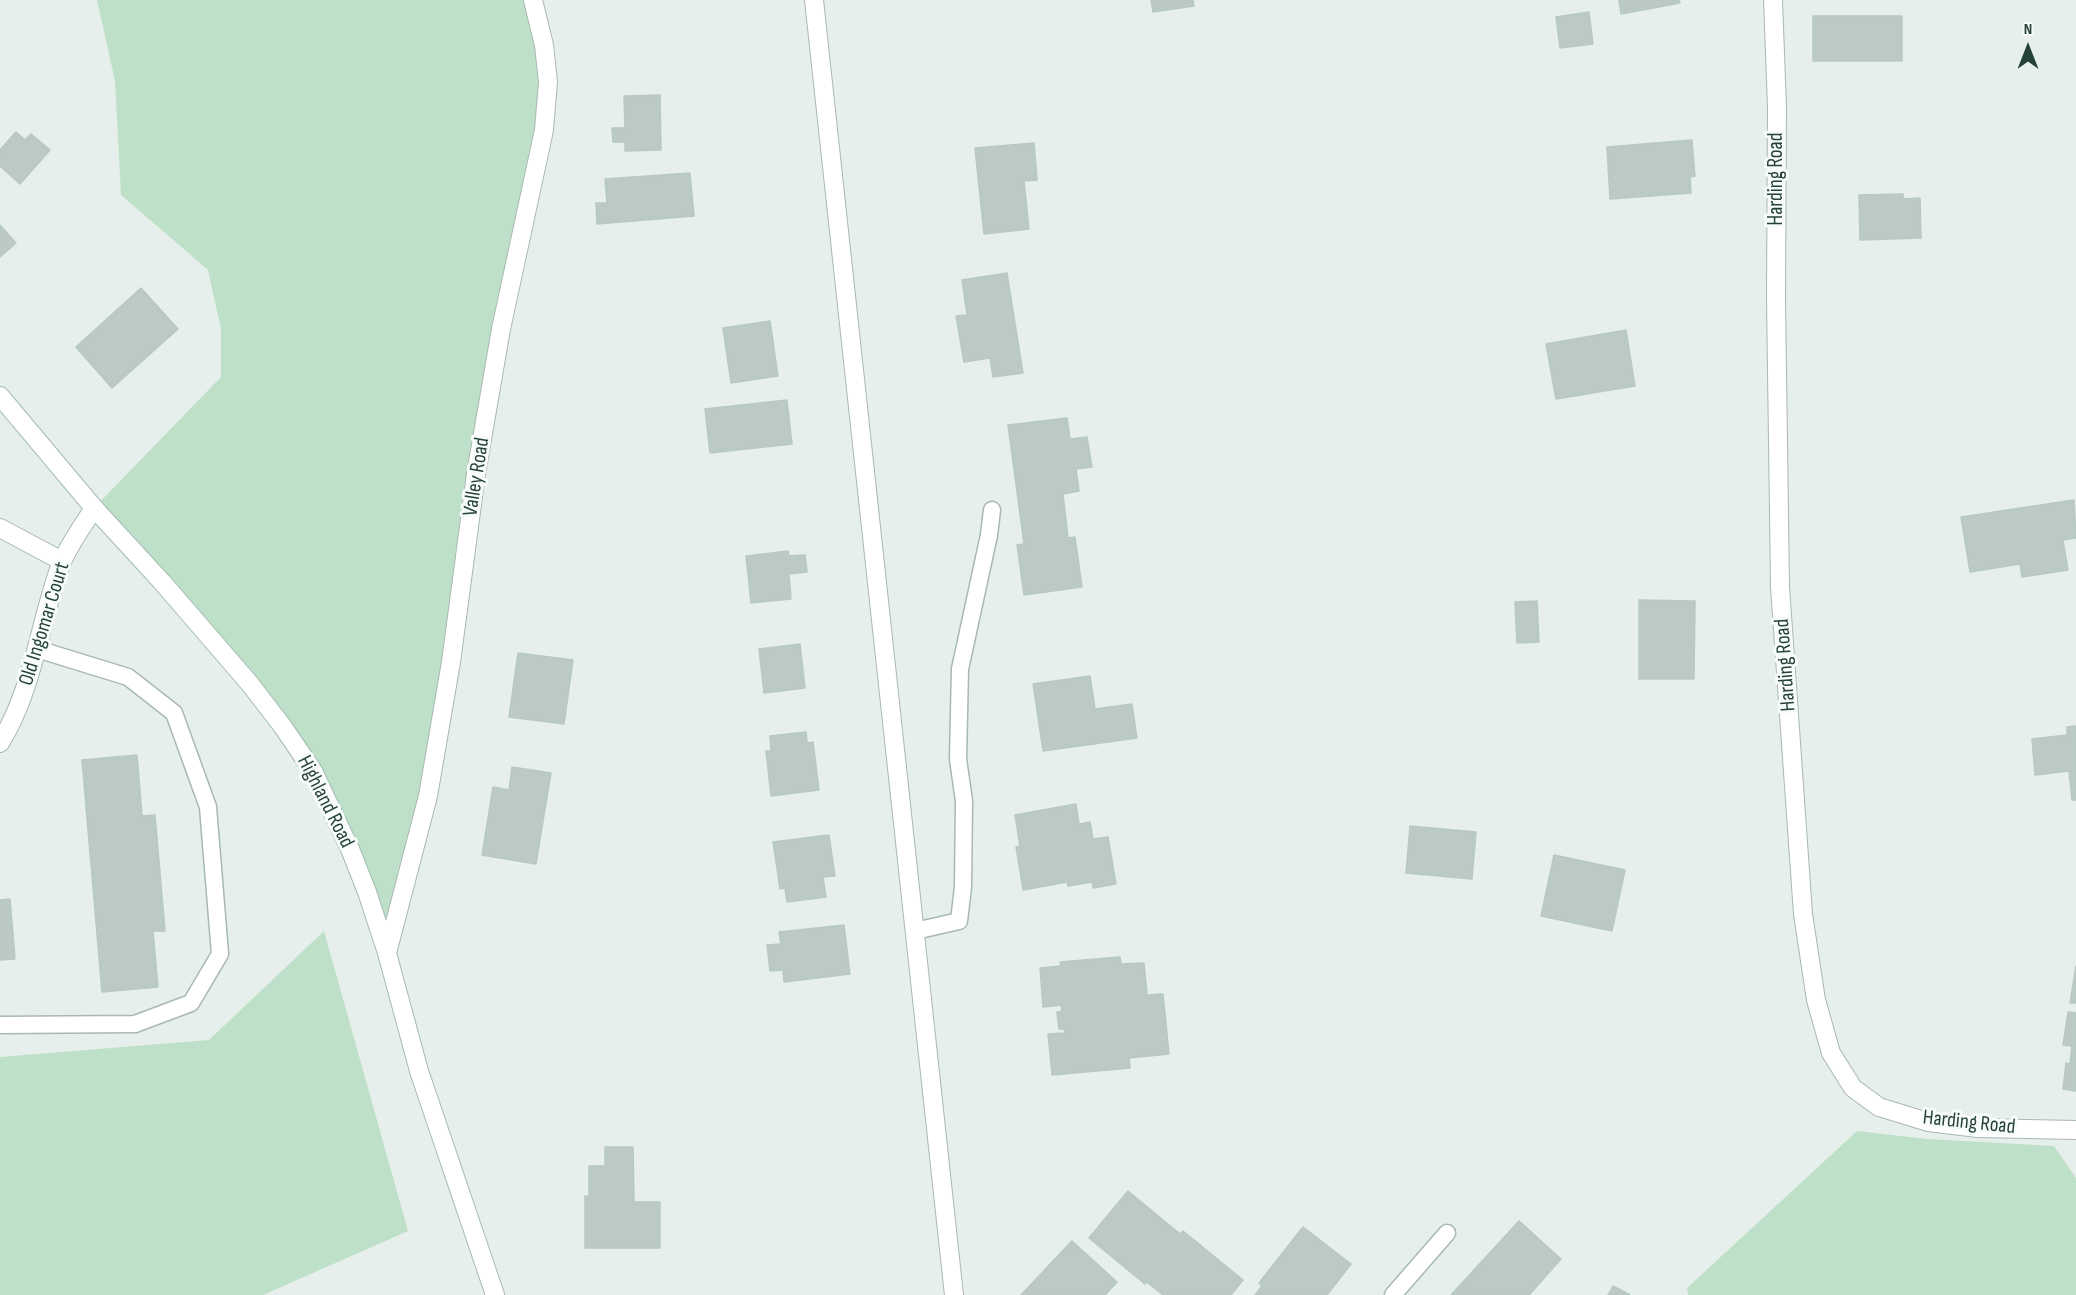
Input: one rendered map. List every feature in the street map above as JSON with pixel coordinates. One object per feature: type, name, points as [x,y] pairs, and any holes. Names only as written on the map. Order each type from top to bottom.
[{"type":"street","name":"Valley Road","points":[[387,953],[428,796],[451,662],[476,474],[497,351],[544,130],[547,72],[544,45],[533,0]]},
{"type":"street","points":[[814,0],[954,1295]]},
{"type":"street","name":"Harding Road","points":[[1773,0],[1777,107],[1776,298],[1780,587],[1803,914],[1816,1000],[1831,1053],[1853,1088],[1879,1107],[1928,1122],[1978,1128],[2076,1130]]},
{"type":"street","name":"Highland Road","points":[[0,396],[93,507],[162,582],[249,684],[283,727],[313,771],[354,859],[387,953],[419,1071],[495,1295]]},
{"type":"street","name":"Old Ingomar Court","points":[[0,743],[24,696],[62,561],[93,507]]},
{"type":"street","points":[[0,528],[62,561]]},
{"type":"lane","points":[[915,931],[959,921],[963,887],[964,812],[958,759],[960,669],[989,535],[992,510]]},
{"type":"lane","points":[[0,1025],[135,1024],[191,1003],[220,954],[208,807],[174,713],[128,677],[37,650]]},
{"type":"lane","points":[[1393,1295],[1447,1233]]},
{"type":"green space","points":[[97,0],[533,0],[548,82],[451,662],[387,953],[313,771],[94,508],[221,377],[221,329],[208,270],[121,195],[115,81]]},
{"type":"green space","points":[[324,931],[408,1231],[263,1295],[0,1295],[0,1057],[209,1040]]},
{"type":"green space","points":[[1857,1131],[1927,1139],[2054,1146],[2076,1178],[2076,1295],[1688,1295],[1687,1288]]},
{"type":"building","points":[[1151,0],[1193,0],[1194,6],[1153,12]]},
{"type":"building","points":[[1619,0],[1679,0],[1680,3],[1621,14]]},
{"type":"building","points":[[1589,12],[1593,44],[1560,48],[1556,17]]},
{"type":"building","points":[[1813,16],[1902,16],[1902,61],[1813,61]]},
{"type":"building","points":[[660,95],[661,150],[625,151],[625,142],[613,142],[612,128],[625,128],[624,96]]},
{"type":"building","points":[[16,132],[25,140],[31,134],[50,150],[20,184],[0,166],[0,150]]},
{"type":"building","points":[[1692,140],[1695,176],[1690,177],[1691,193],[1610,199],[1607,147]]},
{"type":"building","points":[[1034,143],[1037,180],[1024,181],[1029,229],[984,234],[975,148]]},
{"type":"building","points":[[690,173],[694,216],[597,224],[596,203],[607,203],[605,179]]},
{"type":"building","points":[[1903,194],[1903,199],[1920,198],[1921,238],[1860,240],[1859,195]]},
{"type":"building","points":[[0,225],[16,243],[0,257]]},
{"type":"building","points":[[1007,273],[1023,373],[993,377],[990,358],[964,362],[956,316],[967,315],[962,280]]},
{"type":"building","points":[[141,288],[178,329],[112,388],[76,347]]},
{"type":"building","points":[[770,321],[778,376],[731,383],[723,328]]},
{"type":"building","points":[[1626,330],[1635,386],[1556,399],[1546,344]]},
{"type":"building","points":[[787,400],[792,444],[710,453],[705,409]]},
{"type":"building","points":[[1067,418],[1070,439],[1087,437],[1092,467],[1076,469],[1079,491],[1063,494],[1068,538],[1075,537],[1082,587],[1024,595],[1017,545],[1024,544],[1008,425]]},
{"type":"building","points":[[2074,500],[2076,538],[2063,540],[2068,570],[2022,577],[2020,564],[1970,572],[1961,517]]},
{"type":"building","points":[[788,551],[789,556],[805,555],[807,572],[789,574],[791,599],[751,603],[746,556]]},
{"type":"building","points":[[1639,600],[1695,601],[1694,679],[1639,679]]},
{"type":"building","points":[[1537,601],[1539,642],[1517,643],[1515,602]]},
{"type":"building","points":[[800,644],[805,688],[764,693],[759,649]]},
{"type":"building","points":[[518,653],[573,660],[564,724],[509,717]]},
{"type":"building","points":[[1090,676],[1095,709],[1132,704],[1137,738],[1043,751],[1033,684]]},
{"type":"building","points":[[2076,726],[2076,800],[2072,800],[2069,771],[2035,775],[2032,739],[2067,735],[2067,727]]},
{"type":"building","points":[[806,732],[807,743],[813,742],[819,790],[771,796],[766,751],[771,751],[770,736]]},
{"type":"building","points":[[137,755],[142,816],[155,815],[165,931],[153,931],[158,987],[102,992],[82,760]]},
{"type":"building","points":[[512,767],[551,773],[536,864],[482,855],[493,787],[509,790]]},
{"type":"building","points":[[1076,804],[1079,824],[1090,822],[1093,839],[1108,837],[1116,884],[1093,888],[1092,882],[1068,886],[1067,882],[1023,890],[1016,847],[1020,846],[1015,815]]},
{"type":"building","points":[[1410,826],[1476,832],[1472,879],[1406,873]]},
{"type":"building","points":[[829,835],[835,876],[823,877],[826,897],[787,902],[785,888],[780,889],[773,842]]},
{"type":"building","points":[[1554,855],[1625,870],[1612,931],[1541,916]]},
{"type":"building","points":[[10,899],[15,959],[0,960],[0,900]]},
{"type":"building","points":[[844,925],[850,974],[784,982],[783,970],[770,971],[767,945],[781,944],[779,932]]},
{"type":"building","points":[[1120,957],[1121,964],[1144,963],[1147,995],[1163,994],[1169,1054],[1129,1058],[1130,1068],[1052,1075],[1048,1034],[1065,1033],[1064,1029],[1059,1029],[1057,1012],[1062,1011],[1061,1005],[1043,1007],[1040,968],[1061,966],[1060,962]]},
{"type":"building","points":[[2076,966],[2076,1003],[2070,1003]]},
{"type":"building","points":[[2068,1012],[2076,1013],[2076,1091],[2063,1089],[2066,1063],[2070,1064],[2072,1046],[2063,1045]]},
{"type":"building","points":[[605,1147],[633,1147],[634,1202],[660,1202],[660,1248],[585,1248],[585,1196],[589,1196],[589,1166],[605,1166]]},
{"type":"building","points":[[1128,1191],[1180,1234],[1183,1231],[1243,1280],[1231,1295],[1163,1295],[1147,1282],[1145,1284],[1089,1238]]},
{"type":"building","points":[[1519,1221],[1561,1259],[1529,1295],[1451,1295]]},
{"type":"building","points":[[1303,1227],[1351,1264],[1327,1295],[1255,1295],[1262,1286],[1259,1283]]},
{"type":"building","points":[[1072,1241],[1117,1282],[1105,1295],[1021,1295]]},
{"type":"building","points":[[1613,1286],[1630,1295],[1608,1295]]}]
